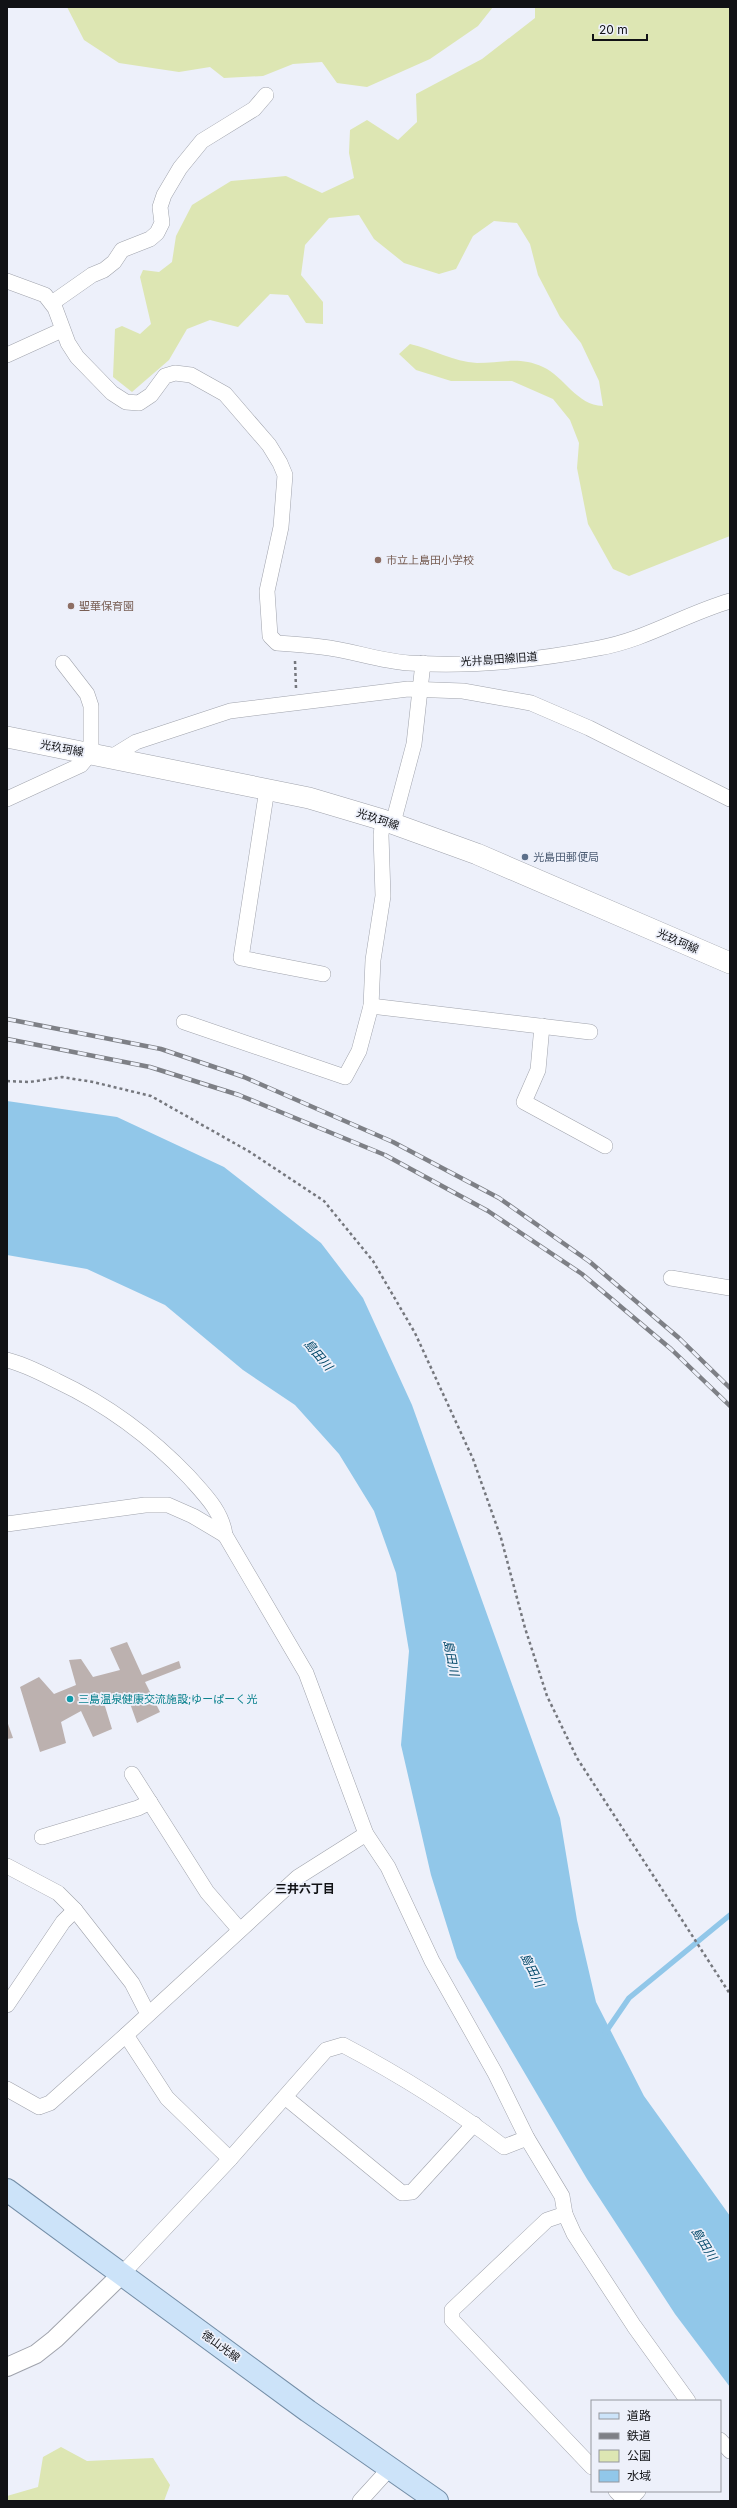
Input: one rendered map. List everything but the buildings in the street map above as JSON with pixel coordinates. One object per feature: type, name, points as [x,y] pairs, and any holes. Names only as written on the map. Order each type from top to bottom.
[{"type":"main road","name":"光玖珂線","points":[[7,737],[309,798],[388,822],[477,854],[730,963]]},
{"type":"main road","name":"徳山光線","points":[[7,2190],[437,2501]]},
{"type":"street","points":[[7,281],[45,295],[52,302],[92,275],[104,270],[114,262],[122,250],[150,238],[157,233],[162,223],[160,207],[164,195],[180,168],[202,141],[254,109],[266,95]]},
{"type":"street","name":"光井島田線旧道","points":[[52,302],[62,330],[77,358],[112,393],[126,402],[139,403],[151,395],[166,376],[175,373],[191,375],[225,394],[269,445],[280,462],[285,476],[281,527],[267,592],[270,636],[277,643],[323,647],[377,659],[423,663],[490,662],[600,648],[637,638],[680,618],[730,601]]},
{"type":"street","points":[[7,355],[62,330]]},
{"type":"street","points":[[63,663],[87,694],[91,706],[101,755]]},
{"type":"street","points":[[184,1022],[345,1077],[359,1051],[371,1006],[373,960],[383,896],[381,835],[388,822],[414,744],[423,663]]},
{"type":"street","points":[[7,799],[101,755],[194,721],[230,711],[297,701],[421,688],[463,691],[531,704],[589,728],[730,799]]},
{"type":"street","points":[[267,789],[241,958],[323,974]]},
{"type":"street","points":[[371,1006],[590,1032]]},
{"type":"street","points":[[542,1026],[538,1070],[524,1102],[605,1146]]},
{"type":"street","points":[[670,1278],[730,1288]]},
{"type":"street","points":[[7,1360],[93,1397],[138,1429],[166,1453],[203,1492],[223,1521],[225,1534],[306,1673],[366,1834],[388,1867],[432,1961],[496,2073],[527,2138],[562,2196],[565,2214],[574,2234],[634,2326],[687,2400]]},
{"type":"street","points":[[7,1524],[145,1505],[168,1505],[193,1516],[225,1534]]},
{"type":"street","points":[[132,1774],[207,1892],[240,1929]]},
{"type":"street","points":[[42,1837],[138,1808],[150,1802]]},
{"type":"street","points":[[7,2089],[39,2107],[50,2103],[298,1877],[366,1834]]},
{"type":"street","points":[[7,1866],[58,1893],[75,1910],[132,1983],[148,2014]]},
{"type":"street","points":[[7,2005],[63,1922],[75,1910]]},
{"type":"street","points":[[126,2035],[167,2098],[230,2159]]},
{"type":"street","points":[[7,2367],[36,2354],[55,2339],[122,2274],[230,2159],[326,2050],[343,2045],[386,2068],[474,2124],[504,2146],[527,2138]]},
{"type":"street","points":[[286,2097],[402,2193],[412,2192],[474,2124]]},
{"type":"street","points":[[565,2214],[547,2220],[452,2310],[452,2320],[591,2466]]},
{"type":"street","points":[[721,2441],[730,2451]]},
{"type":"street","points":[[360,2501],[390,2468]]},
{"type":"street","points":[[617,2492],[627,2501],[637,2492]]},
{"type":"path","points":[[294,644],[297,701]]},
{"type":"path","points":[[7,1081],[30,1082],[62,1077],[93,1082],[151,1096],[250,1152],[324,1201],[373,1261],[415,1333],[473,1459],[500,1538],[530,1644],[554,1710],[577,1758],[730,1994]]},
{"type":"green space","points":[[67,7],[493,7],[478,26],[430,59],[367,87],[337,83],[322,62],[293,64],[263,76],[224,78],[210,67],[179,72],[119,63],[84,40]]},
{"type":"green space","points":[[535,7],[730,7],[730,536],[629,576],[613,569],[588,524],[577,468],[579,443],[570,420],[553,399],[512,381],[451,381],[416,370],[399,354],[410,344],[451,358],[468,362],[518,361],[534,364],[543,367],[558,377],[585,401],[603,406],[599,381],[581,343],[560,317],[538,275],[530,244],[517,223],[494,221],[473,236],[456,269],[439,274],[404,263],[374,239],[359,215],[329,218],[305,245],[301,275],[323,302],[323,324],[306,323],[288,295],[270,294],[238,327],[210,320],[187,329],[169,360],[132,392],[113,377],[115,329],[122,326],[140,334],[151,324],[140,277],[143,270],[159,272],[172,262],[176,236],[192,205],[231,181],[286,176],[322,193],[354,178],[349,153],[350,130],[367,120],[398,140],[417,122],[416,94],[482,59],[535,18]]},
{"type":"green space","points":[[61,2447],[87,2461],[153,2458],[170,2485],[164,2501],[7,2501],[7,2496],[38,2487],[43,2457]]},
{"type":"water","name":"島田川","points":[[7,1101],[117,1117],[224,1167],[321,1243],[363,1298],[412,1405],[560,1818],[577,1920],[596,2002],[644,2096],[730,2216],[730,2387],[675,2314],[587,2179],[457,1958],[431,1875],[401,1745],[409,1651],[396,1573],[374,1511],[339,1454],[295,1405],[243,1370],[165,1305],[87,1269],[7,1255]]},
{"type":"waterway","points":[[605,2033],[629,1998],[730,1915]]},
{"type":"railway","points":[[7,1019],[161,1049],[244,1077],[393,1142],[499,1198],[590,1262],[679,1338],[730,1388]]},
{"type":"railway","points":[[7,1039],[150,1067],[239,1095],[385,1155],[488,1211],[582,1274],[671,1349],[730,1406]]},
{"type":"place","name":"市立上島田小学校","points":[[378,560]]},
{"type":"place","name":"聖華保育園","points":[[71,606]]},
{"type":"place","name":"光島田郵便局","points":[[525,857]]},
{"type":"place","name":"三島温泉健康交流施設;ゆーぱーく光","points":[[70,1699]]},
{"type":"district","name":"三井六丁目","points":[[305,1889]]}]
